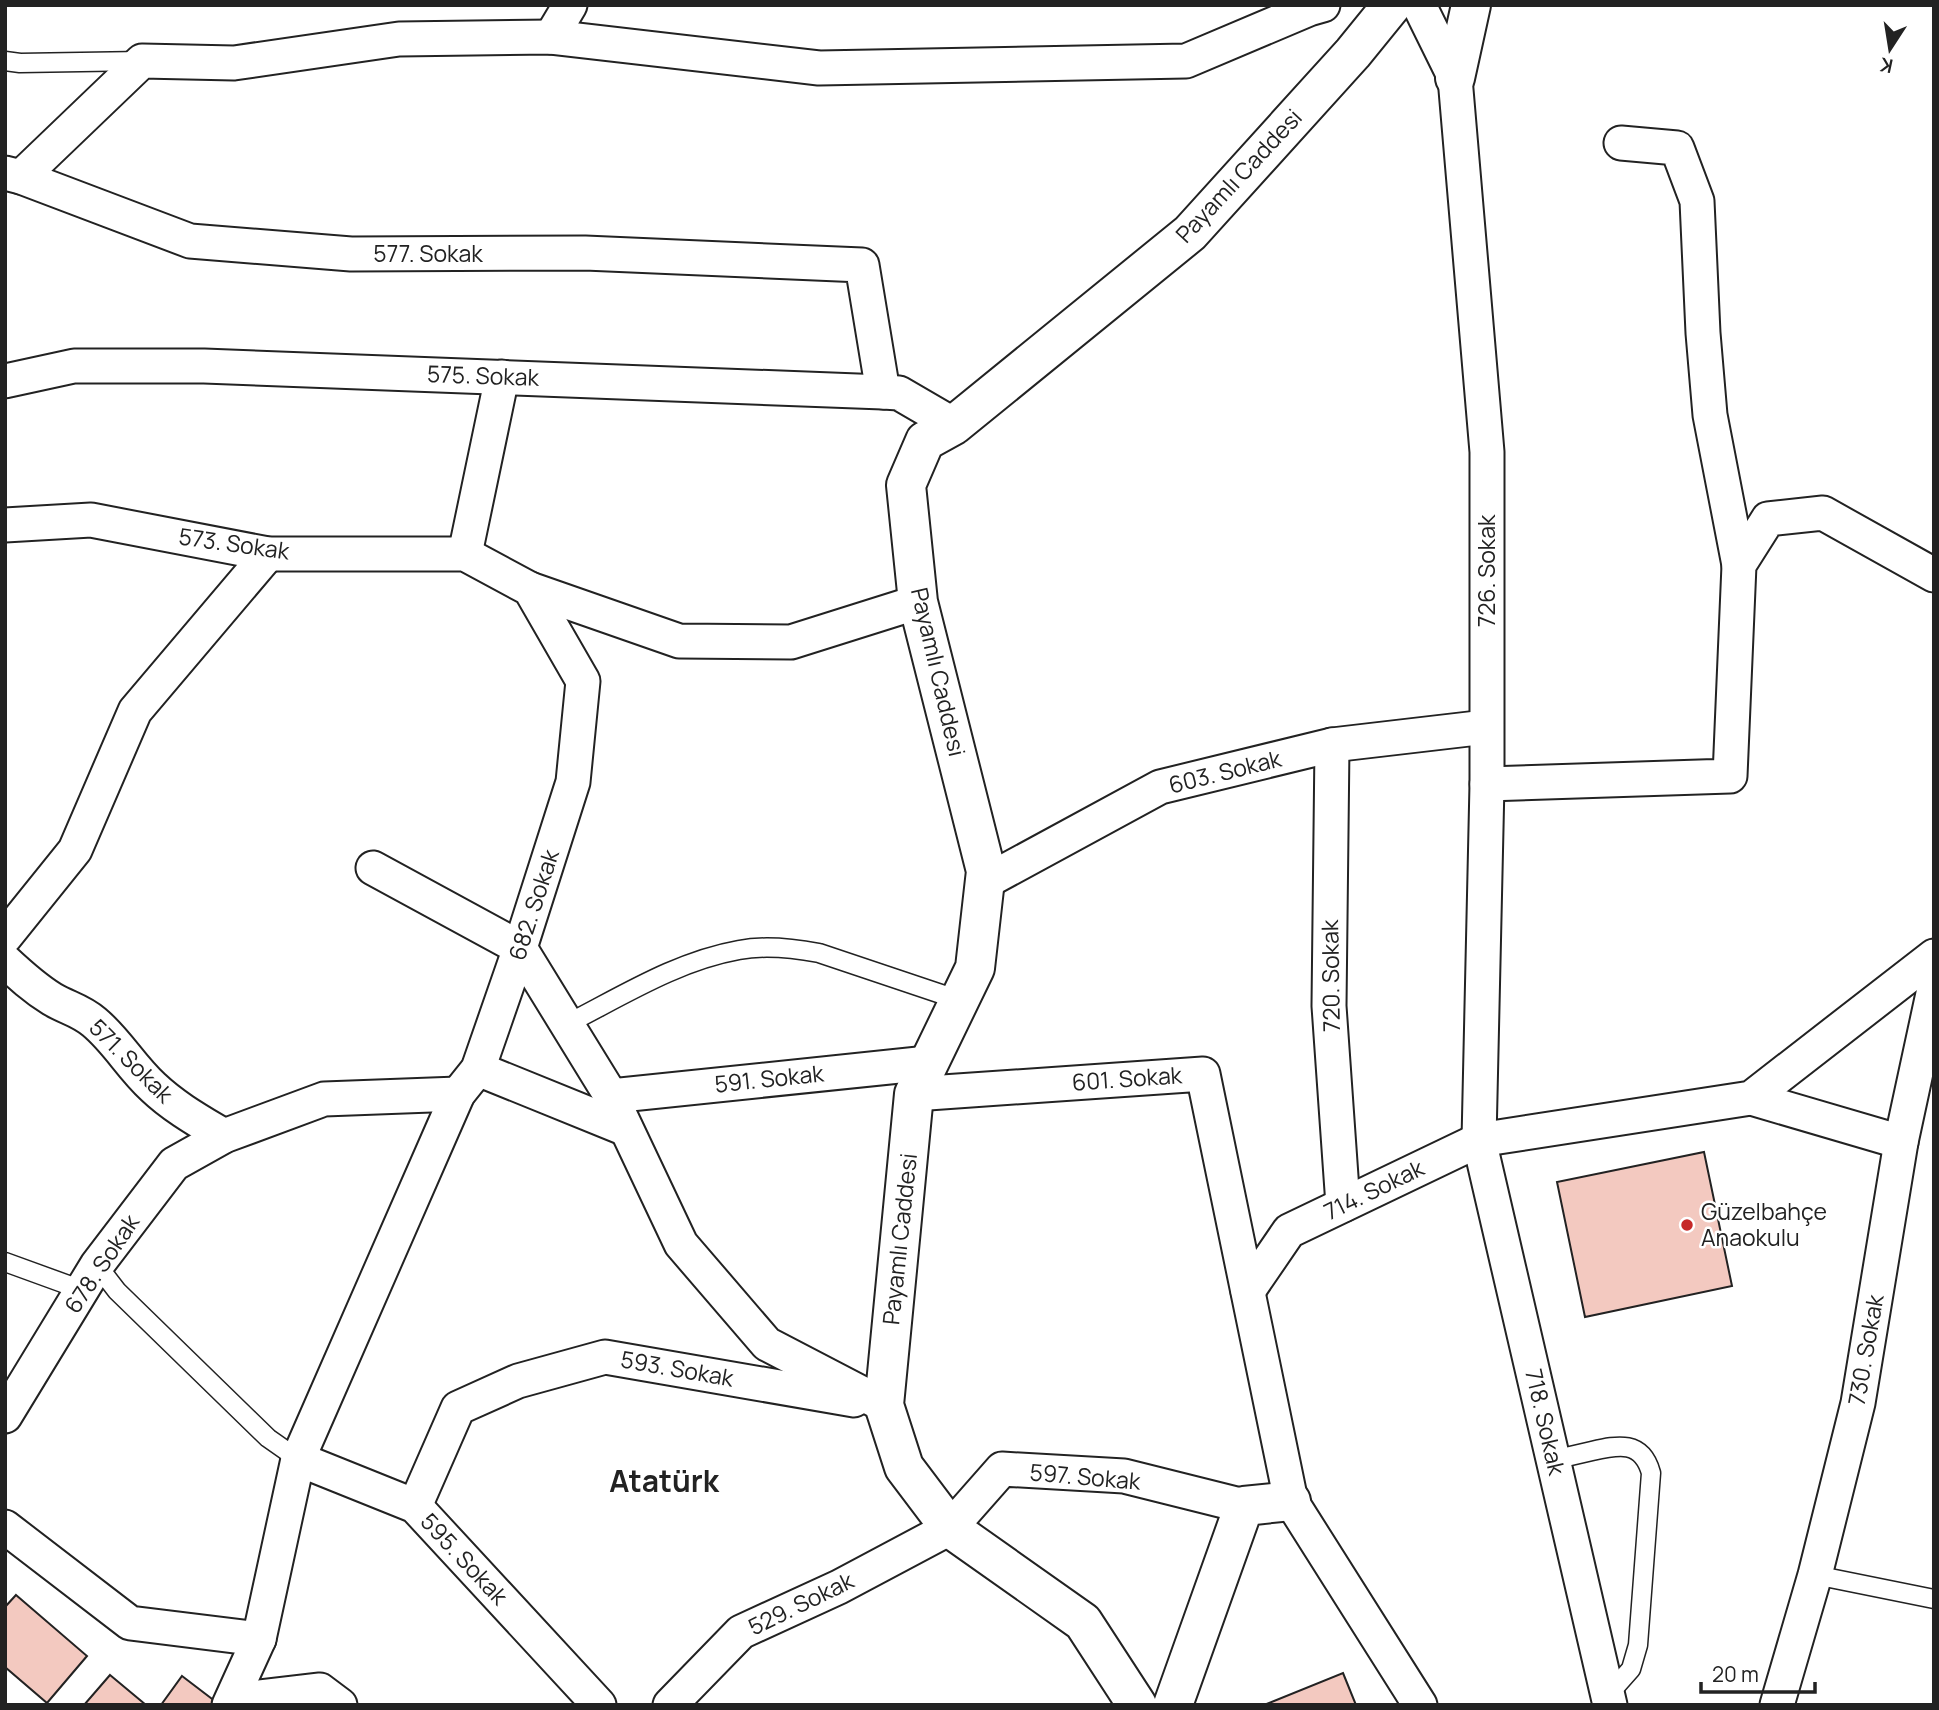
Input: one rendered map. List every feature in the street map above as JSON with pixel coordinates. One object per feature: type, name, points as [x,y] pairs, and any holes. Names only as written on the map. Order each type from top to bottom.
[{"type":"main road","name":"Payamlı Caddesi","points":[[884,1405],[921,1079],[975,968],[986,872],[918,602],[906,485],[925,441],[954,425],[1190,233],[1353,53],[1392,5]]},
{"type":"main road","name":"726. Sokak","points":[[1455,78],[1471,5]]},
{"type":"main road","points":[[884,1405],[904,1467],[950,1528],[1083,1622],[1137,1705]]},
{"type":"main road","points":[[1173,1705],[1244,1506],[1290,1501]]},
{"type":"street","points":[[551,37],[570,5]]},
{"type":"street","points":[[13,175],[142,61],[234,63],[399,39],[551,37],[819,68],[1186,61],[1323,5]]},
{"type":"street","points":[[1419,5],[1455,78]]},
{"type":"street","name":"726. Sokak","points":[[1455,78],[1487,452],[1487,784],[1479,1140]]},
{"type":"street","points":[[1487,784],[1730,776],[1740,565],[1710,415],[1697,201],[1677,148],[1621,143]]},
{"type":"street","name":"577. Sokak","points":[[13,175],[190,241],[351,254],[584,253],[862,265],[883,392]]},
{"type":"street","name":"575. Sokak","points":[[5,381],[74,366],[204,366],[883,392],[899,393],[954,425]]},
{"type":"street","points":[[502,377],[465,554],[530,589],[679,640],[792,642],[918,602]]},
{"type":"street","points":[[1740,565],[1768,519],[1823,513],[1934,575]]},
{"type":"street","name":"573. Sokak","points":[[5,525],[91,520],[268,554],[465,554]]},
{"type":"street","points":[[5,937],[75,850],[135,711],[268,554]]},
{"type":"street","name":"682. Sokak","points":[[230,1702],[259,1639],[301,1453],[468,1082],[520,948],[573,782],[583,681],[530,589]]},
{"type":"street","name":"603. Sokak","points":[[985,882],[1160,787],[1332,745],[1486,727]]},
{"type":"street","name":"720. Sokak","points":[[1332,745],[1329,1006],[1343,1206]]},
{"type":"street","points":[[373,868],[520,948],[611,1096],[681,1244],[767,1344],[884,1405]]},
{"type":"street","name":"714. Sokak","points":[[1248,1291],[1289,1231],[1479,1140],[1751,1098],[1934,956]]},
{"type":"street","name":"571. Sokak","points":[[5,961],[32,986],[54,1001],[77,1010],[94,1023],[116,1043],[151,1086],[187,1114],[224,1136]]},
{"type":"street","name":"730. Sokak","points":[[1777,1705],[1815,1575],[1858,1403],[1901,1142],[1934,989]]},
{"type":"street","name":"601. Sokak","points":[[921,1079],[1203,1074],[1248,1291]]},
{"type":"street","name":"591. Sokak","points":[[611,1096],[921,1079]]},
{"type":"street","points":[[468,1082],[626,1129]]},
{"type":"street","name":"678. Sokak","points":[[5,1416],[89,1277],[174,1164],[224,1136],[324,1098],[468,1082]]},
{"type":"street","points":[[1751,1098],[1901,1142]]},
{"type":"street","name":"718. Sokak","points":[[1479,1140],[1609,1700]]},
{"type":"street","points":[[1248,1291],[1290,1501],[1420,1705]]},
{"type":"street","name":"593. Sokak","points":[[415,1506],[458,1408],[518,1381],[605,1357],[884,1405]]},
{"type":"street","name":"595. Sokak","points":[[301,1453],[415,1506],[599,1705]]},
{"type":"street","name":"597. Sokak","points":[[950,1528],[1002,1469],[1124,1476],[1244,1506]]},
{"type":"street","points":[[5,1527],[130,1623],[259,1639]]},
{"type":"street","name":"529. Sokak","points":[[670,1705],[741,1632],[839,1587],[950,1528]]},
{"type":"street","points":[[230,1702],[320,1690],[340,1705]]},
{"type":"lane","points":[[5,61],[142,61]]},
{"type":"lane","points":[[567,1024],[681,966],[741,950],[772,948],[819,953],[959,1000]]},
{"type":"lane","points":[[5,1262],[89,1277],[117,1292],[268,1438],[301,1453]]},
{"type":"lane","points":[[1553,1460],[1616,1445],[1627,1446],[1644,1456],[1651,1473],[1638,1645],[1631,1669],[1609,1700]]},
{"type":"lane","points":[[1815,1575],[1934,1599]]},
{"type":"building","name":"Güzelbahçe Anaokulu","points":[[1704,1152],[1732,1286],[1585,1317],[1557,1182]]},
{"type":"building","points":[[16,1595],[87,1656],[47,1703],[5,1667],[5,1607]]},
{"type":"building","points":[[1343,1673],[1356,1705],[1264,1705]]},
{"type":"building","points":[[110,1675],[146,1705],[84,1705]]},
{"type":"building","points":[[182,1676],[220,1705],[161,1705]]},
{"type":"place","name":"Güzelbahçe Anaokulu","points":[[1687,1225]]},
{"type":"district","name":"Atatürk","points":[[664,1482]]}]
